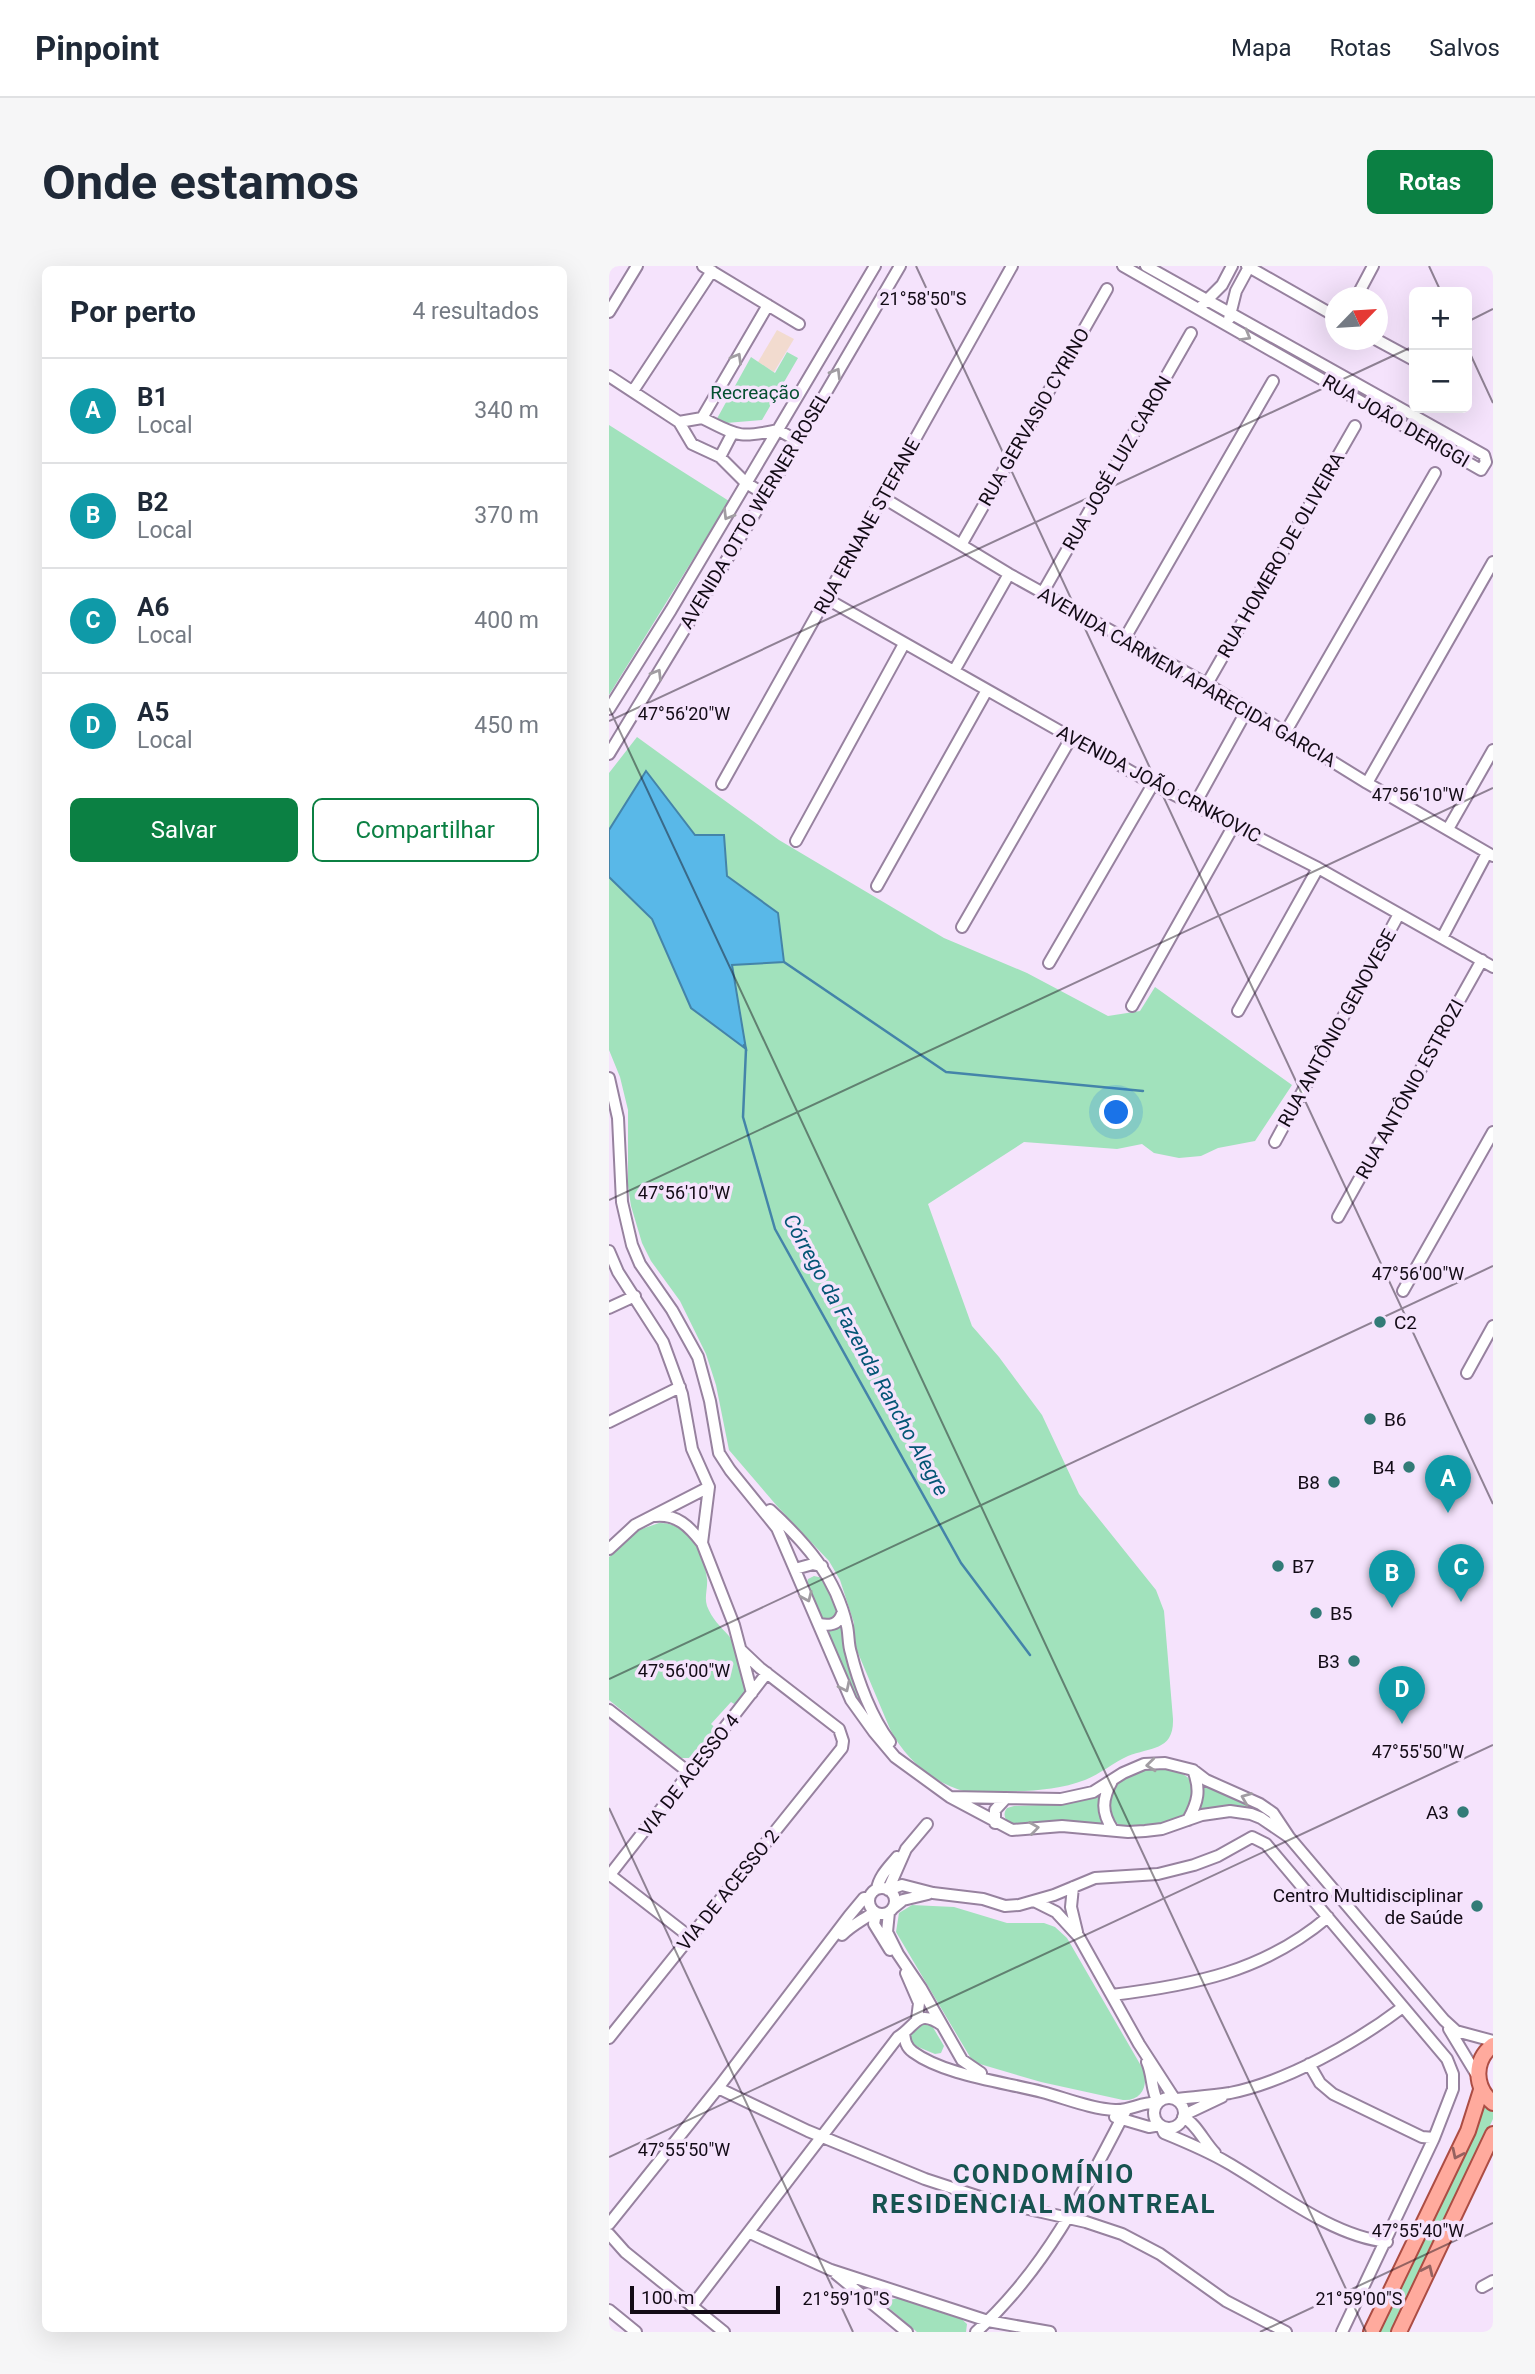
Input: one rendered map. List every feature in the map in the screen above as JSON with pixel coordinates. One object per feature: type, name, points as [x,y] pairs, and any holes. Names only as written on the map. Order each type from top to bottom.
[{"type":"main road","points":[[1371,2332],[1468,2131],[1480,2084],[1479,2063],[1493,2043]]},
{"type":"main road","points":[[1480,2084],[1493,2103]]},
{"type":"main road","points":[[1399,2332],[1493,2134]]},
{"type":"street","points":[[609,312],[636,266]]},
{"type":"street","name":"AVENIDA OTTO WERNER ROSEL","points":[[609,709],[671,610],[875,266]]},
{"type":"street","name":"AVENIDA OTTO WERNER ROSEL","points":[[609,754],[900,266]]},
{"type":"street","name":"RUA ERNANE STEFANE","points":[[722,784],[1012,266]]},
{"type":"street","name":"RUA JOÃO DERIGGI","points":[[1123,266],[1229,319],[1493,477]]},
{"type":"street","name":"RUA JOÃO DERIGGI","points":[[1146,266],[1203,305]]},
{"type":"street","points":[[1203,305],[1221,285],[1232,266]]},
{"type":"street","points":[[1362,287],[1373,266]]},
{"type":"street","points":[[1229,319],[1236,291],[1248,267],[1266,271],[1325,309]]},
{"type":"street","points":[[633,391],[708,269],[799,324]]},
{"type":"street","name":"RUA GERVASIO CYRINO","points":[[961,545],[1107,289]]},
{"type":"street","points":[[702,418],[768,305]]},
{"type":"street","name":"RUA JOSÉ LUIZ CARON","points":[[1043,593],[1191,333]]},
{"type":"street","points":[[1388,346],[1409,357]]},
{"type":"street","points":[[609,376],[679,422],[692,444],[720,457],[746,483],[765,495]]},
{"type":"street","points":[[1125,638],[1273,381]]},
{"type":"street","points":[[679,422],[702,418],[732,434],[747,435],[778,430],[796,440]]},
{"type":"street","name":"RUA HOMERO DE OLIVEIRA","points":[[1206,684],[1355,426]]},
{"type":"street","points":[[720,457],[732,434]]},
{"type":"street","points":[[1285,733],[1435,473]]},
{"type":"street","name":"AVENIDA CARMEM APARECIDA GARCIA","points":[[882,497],[1043,593],[1206,684],[1490,855]]},
{"type":"street","points":[[1367,783],[1493,562]]},
{"type":"street","points":[[954,671],[1009,573]]},
{"type":"street","name":"AVENIDA JOÃO CRNKOVIC","points":[[827,600],[1153,784],[1318,868],[1493,967]]},
{"type":"street","points":[[796,841],[904,644]]},
{"type":"street","points":[[877,886],[987,690]]},
{"type":"street","points":[[1195,804],[1247,709]]},
{"type":"street","points":[[962,927],[1071,737]]},
{"type":"street","points":[[1448,829],[1493,750]]},
{"type":"street","points":[[1049,963],[1153,784]]},
{"type":"street","points":[[1132,1006],[1234,825]]},
{"type":"street","points":[[1441,937],[1490,855]]},
{"type":"street","points":[[1238,1011],[1318,868]]},
{"type":"street","name":"RUA ANTÔNIO GENOVESE","points":[[1275,1142],[1399,914]]},
{"type":"street","name":"RUA ANTÔNIO ESTROZI","points":[[1338,1217],[1482,960]]},
{"type":"street","points":[[609,1078],[618,1118],[622,1202],[632,1245],[698,1357],[710,1401],[719,1453],[750,1492],[810,1548],[822,1566],[847,1625],[853,1663],[879,1723],[911,1770]]},
{"type":"street","points":[[1403,1291],[1493,1132]]},
{"type":"street","points":[[609,1251],[618,1272],[663,1342],[680,1387],[692,1449],[709,1487],[702,1543]]},
{"type":"street","points":[[609,1308],[635,1296]]},
{"type":"street","points":[[1467,1373],[1493,1326]]},
{"type":"street","points":[[609,1422],[680,1387]]},
{"type":"street","points":[[609,1549],[635,1524],[709,1487]]},
{"type":"street","points":[[750,1492],[777,1528],[852,1700],[895,1757],[950,1797],[995,1823],[1012,1829],[1062,1826],[1145,1831],[1162,1829],[1221,1812],[1240,1812],[1261,1818],[1289,1837]]},
{"type":"street","points":[[652,1516],[678,1519],[692,1529],[702,1543],[741,1650],[752,1693]]},
{"type":"street","points":[[795,1569],[813,1564],[822,1566]]},
{"type":"street","points":[[819,1624],[835,1624],[842,1614]]},
{"type":"street","points":[[741,1650],[768,1673]]},
{"type":"street","name":"VIA DE ACESSO 4","points":[[610,1876],[768,1673]]},
{"type":"street","name":"VIA DE ACESSO 2","points":[[609,2038],[840,1753],[843,1741],[839,1729],[768,1673]]},
{"type":"street","points":[[609,1710],[691,1774]]},
{"type":"street","points":[[950,1797],[1047,1800],[1076,1797],[1093,1791],[1135,1768],[1153,1763],[1193,1770],[1206,1780],[1260,1804],[1273,1813],[1289,1837],[1444,2021],[1456,2031],[1493,2043]]},
{"type":"street","points":[[1188,1820],[1198,1800],[1198,1785],[1193,1770]]},
{"type":"street","points":[[1112,1780],[1103,1802],[1113,1830]]},
{"type":"street","points":[[995,1823],[995,1810],[1006,1798]]},
{"type":"street","points":[[926,1824],[870,1906],[875,1912],[883,1914],[904,1900],[933,1893]]},
{"type":"street","points":[[609,2224],[864,1898],[897,1886],[908,1886],[1005,1906],[1034,1902],[1101,1876],[1137,1876],[1168,1872],[1217,1856],[1247,1838],[1255,1837],[1266,1843],[1447,2059],[1453,2074],[1453,2089],[1434,2138],[1342,2332]]},
{"type":"street","points":[[903,1854],[900,1871],[908,1886]]},
{"type":"street","points":[[610,1876],[690,1937]]},
{"type":"street","points":[[1073,1887],[1071,1907],[1079,1937]]},
{"type":"street","points":[[692,2306],[898,2037],[917,2019],[919,2003],[908,1982],[906,1968],[887,1932],[894,1896],[878,1893]]},
{"type":"street","points":[[1034,1902],[1056,1912],[1079,1937],[1139,2044],[1151,2071],[1157,2102],[1154,2117],[1164,2133],[1222,2160],[1333,2224],[1368,2238],[1387,2242]]},
{"type":"street","points":[[828,1945],[853,1924],[875,1912]]},
{"type":"street","points":[[875,1912],[873,1921],[878,1931],[888,1949],[898,1954]]},
{"type":"street","points":[[1112,1996],[1203,1982],[1251,1965],[1303,1936],[1328,1917]]},
{"type":"street","points":[[906,1968],[910,1970],[965,2063],[995,2080]]},
{"type":"street","points":[[976,2332],[1017,2290],[1069,2219],[1123,2115],[1149,2102],[1165,2098],[1231,2092],[1266,2082],[1309,2064],[1370,2030],[1403,2007]]},
{"type":"street","points":[[917,2019],[928,2018],[942,2025]]},
{"type":"street","points":[[1444,2021],[1480,2084]]},
{"type":"street","points":[[904,2033],[906,2044],[911,2050],[931,2061],[972,2076],[1101,2108],[1149,2127],[1174,2127],[1183,2116],[1231,2092]]},
{"type":"street","points":[[931,2061],[947,2053],[948,2036]]},
{"type":"street","points":[[1139,2044],[1182,2106],[1183,2116]]},
{"type":"street","points":[[871,2073],[894,2053],[911,2050]]},
{"type":"street","points":[[1309,2064],[1320,2083],[1333,2094],[1422,2137],[1434,2138]]},
{"type":"street","points":[[718,2088],[821,2137],[925,2179],[989,2200],[1102,2227],[1140,2243],[1226,2301],[1286,2332]]},
{"type":"street","points":[[1183,2116],[1191,2121],[1204,2142],[1222,2160]]},
{"type":"street","points":[[750,2233],[831,2270],[988,2321],[1051,2332]]},
{"type":"street","points":[[609,2234],[625,2252],[724,2332]]},
{"type":"street","points":[[831,2270],[907,2332]]},
{"type":"street","points":[[1482,2287],[1493,2281]]},
{"type":"street","points":[[609,2310],[636,2332]]},
{"type":"shaded area","points":[[777,330],[794,339],[774,372],[758,362]]},
{"type":"green space","name":"Recreação","points":[[787,352],[798,358],[762,420],[714,424],[751,357],[775,373]]},
{"type":"green space","points":[[609,425],[729,501],[609,695]]},
{"type":"green space","points":[[637,737],[779,840],[944,938],[1027,973],[1108,1016],[1140,1011],[1155,987],[1292,1085],[1255,1141],[1218,1148],[1201,1156],[1179,1158],[1154,1153],[1142,1144],[1117,1149],[1024,1142],[928,1204],[972,1326],[1042,1415],[1079,1494],[1156,1590],[1164,1611],[1173,1719],[1169,1737],[1159,1746],[1128,1756],[1085,1780],[1042,1790],[967,1792],[932,1776],[912,1760],[890,1729],[853,1641],[854,1623],[840,1580],[829,1561],[729,1450],[716,1385],[706,1354],[680,1301],[651,1261],[642,1243],[628,1186],[628,1110],[620,1077],[609,1050],[609,773]]},
{"type":"green space","points":[[659,1523],[669,1524],[686,1533],[698,1550],[707,1579],[707,1606],[732,1640],[747,1682],[739,1707],[731,1702],[711,1724],[719,1731],[695,1758],[680,1758],[609,1700],[609,1557],[636,1531]]},
{"type":"green space","points":[[814,1576],[823,1578],[837,1609],[833,1619],[823,1621],[806,1585],[808,1579]]},
{"type":"green space","points":[[843,1627],[875,1725],[852,1693],[824,1630]]},
{"type":"green space","points":[[1148,1769],[1170,1770],[1189,1779],[1194,1792],[1186,1814],[1171,1822],[1150,1826],[1120,1825],[1110,1814],[1111,1791],[1127,1777]]},
{"type":"green space","points":[[1204,1785],[1258,1807],[1268,1817],[1261,1812],[1198,1813]]},
{"type":"green space","points":[[1099,1794],[1103,1824],[1014,1826],[1005,1816],[1007,1808],[1014,1806],[1067,1804]]},
{"type":"green space","points":[[912,1905],[954,1907],[1007,1923],[1044,1923],[1055,1927],[1067,1938],[1144,2071],[1142,2092],[1134,2098],[1123,2100],[1041,2082],[973,2062],[896,1932],[899,1913]]},
{"type":"green space","points":[[923,2021],[931,2024],[944,2046],[941,2053],[935,2054],[911,2044],[909,2037]]},
{"type":"green space","points":[[1484,2103],[1493,2110],[1493,2119],[1392,2332],[1379,2332],[1478,2122]]},
{"type":"green space","points":[[898,2298],[944,2313],[956,2314],[967,2324],[966,2332],[917,2332],[889,2308],[890,2300]]},
{"type":"water","points":[[646,771],[695,835],[724,835],[727,876],[778,913],[784,962],[732,965],[746,1049],[691,1008],[652,919],[609,877],[609,830]]},
{"type":"waterway","points":[[784,962],[946,1072],[1143,1091]]},
{"type":"waterway","name":"Córrego da Fazenda Rancho Alegre","points":[[744,1045],[743,1117],[775,1229],[961,1563],[1030,1655]]},
{"type":"place","name":"C2","points":[[1380,1322]]},
{"type":"place","name":"B6","points":[[1370,1419]]},
{"type":"place","name":"B4","points":[[1409,1467]]},
{"type":"place","name":"B8","points":[[1334,1482]]},
{"type":"place","name":"B1","points":[[1448,1513]]},
{"type":"place","name":"B7","points":[[1278,1566]]},
{"type":"place","name":"A6","points":[[1461,1602]]},
{"type":"place","name":"B2","points":[[1392,1608]]},
{"type":"place","name":"B5","points":[[1316,1613]]},
{"type":"place","name":"B3","points":[[1354,1661]]},
{"type":"place","name":"A5","points":[[1402,1724]]},
{"type":"place","name":"A3","points":[[1463,1812]]},
{"type":"place","name":"Centro Multidisciplinar de Saúde","points":[[1477,1906]]},
{"type":"district","name":"CONDOMÍNIO RESIDENCIAL MONTREAL","points":[[1044,2189]]}]
